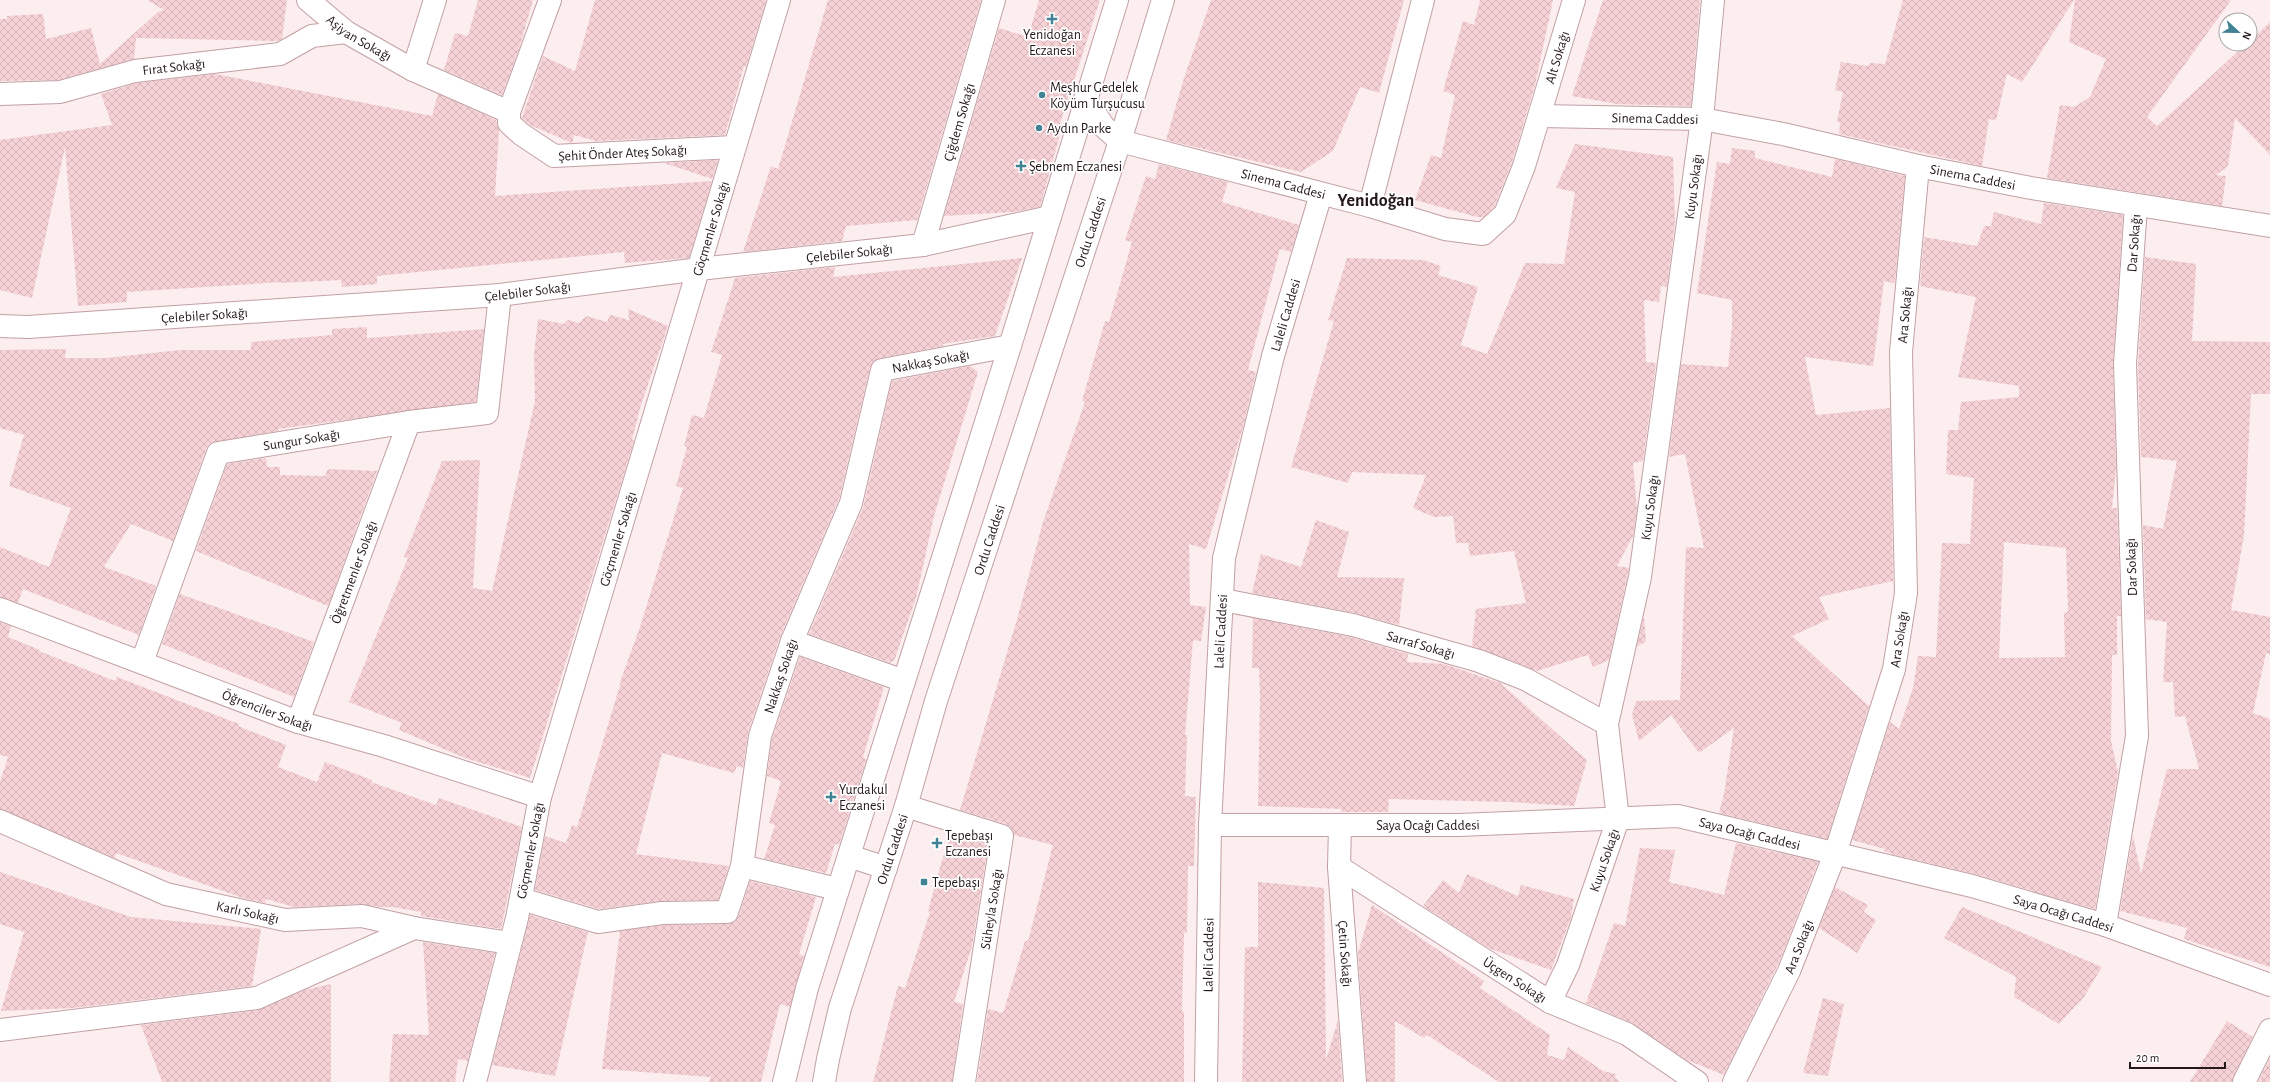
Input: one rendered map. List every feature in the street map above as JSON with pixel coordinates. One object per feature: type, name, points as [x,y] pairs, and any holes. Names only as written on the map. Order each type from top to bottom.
[{"type":"street","name":"Aşiyan Sokağı","points":[[308,0],[346,32],[414,70],[509,112]]},
{"type":"street","points":[[414,70],[435,0]]},
{"type":"street","points":[[509,112],[550,0]]},
{"type":"street","name":"Göçmenler Sokağı","points":[[481,1081],[509,943],[521,899],[540,797],[779,0]]},
{"type":"street","name":"Çiğdem Sokağı","points":[[923,245],[994,0]]},
{"type":"street","points":[[784,1082],[807,988],[837,890],[1010,346],[1085,99],[1117,0]]},
{"type":"street","name":"Ordu Caddesi","points":[[824,1082],[840,1008],[906,806],[936,700],[1120,141],[1163,0]]},
{"type":"street","points":[[1370,206],[1423,0]]},
{"type":"street","name":"Alt Sokağı","points":[[1540,116],[1574,0]]},
{"type":"street","name":"Kuyu Sokağı","points":[[1550,1002],[1568,965],[1618,819],[1607,724],[1640,577],[1702,120],[1713,0]]},
{"type":"street","name":"Fırat Sokağı","points":[[0,94],[60,92],[135,71],[280,54],[312,36],[346,32]]},
{"type":"street","points":[[1085,99],[1104,127],[1120,141]]},
{"type":"street","name":"Şehit Önder Ateş Sokağı","points":[[509,112],[509,123],[521,134],[554,156],[734,146]]},
{"type":"street","name":"Sinema Caddesi","points":[[1120,141],[1370,206],[1445,229],[1483,234],[1505,214],[1524,166],[1540,116],[1702,120],[1783,134],[1918,166],[2031,188],[2136,206],[2270,226]]},
{"type":"street","name":"Ara Sokağı","points":[[1734,1082],[1789,971],[1835,854],[1894,669],[1906,593],[1901,352],[1918,166]]},
{"type":"street","name":"Laleli Caddesi","points":[[1206,1082],[1210,825],[1223,600],[1224,558],[1273,356],[1321,194]]},
{"type":"street","name":"Dar Sokağı","points":[[2105,925],[2137,736],[2125,364],[2136,206]]},
{"type":"street","name":"Çelebiler Sokağı","points":[[0,326],[28,327],[500,295],[699,270],[923,245],[1050,217]]},
{"type":"street","name":"Sungur Sokağı","points":[[142,662],[218,453],[409,422],[488,413],[500,295]]},
{"type":"street","name":"Nakkaş Sokağı","points":[[521,899],[598,922],[662,913],[727,912],[742,866],[760,736],[792,641],[851,503],[882,370],[1010,346]]},
{"type":"street","name":"Öğretmenler Sokağı","points":[[298,722],[409,422]]},
{"type":"street","name":"Sarraf Sokağı","points":[[1223,600],[1353,625],[1479,661],[1525,679],[1607,724]]},
{"type":"street","name":"Öğrenciler Sokağı","points":[[0,609],[298,722],[384,746],[540,797]]},
{"type":"street","points":[[792,641],[904,682]]},
{"type":"street","name":"Süheyla Sokağı","points":[[906,806],[1002,836],[964,1082]]},
{"type":"street","name":"Saya Ocağı Caddesi","points":[[1210,825],[1459,825],[1678,816],[1972,886],[2105,925],[2270,985]]},
{"type":"street","name":"Karlı Sokağı","points":[[0,821],[166,894],[285,920],[362,916],[414,928],[509,943]]},
{"type":"street","name":"Çetin Sokağı","points":[[1340,826],[1339,866],[1355,1082]]},
{"type":"street","points":[[849,856],[886,868]]},
{"type":"street","points":[[742,866],[837,890]]},
{"type":"street","name":"Üçgen Sokağı","points":[[1339,866],[1550,1002],[1627,1034],[1697,1082]]},
{"type":"street","points":[[0,1030],[257,998],[414,928]]},
{"type":"street","points":[[2244,1082],[2270,1030]]},
{"type":"building","points":[[147,0],[287,0],[282,39],[277,41],[136,38],[134,59],[58,80],[0,81],[0,19],[7,19],[7,16],[43,14],[46,39],[91,28],[100,64],[158,12],[164,10]]},
{"type":"building","points":[[478,0],[533,0],[519,49],[502,95],[444,70],[455,33],[468,36]]},
{"type":"building","points":[[595,0],[766,0],[746,67],[744,66],[725,135],[596,141],[574,135],[572,143],[530,125],[522,118],[543,56],[575,71]]},
{"type":"building","points":[[828,0],[981,0],[917,220],[846,226],[842,241],[743,252],[771,166],[778,169]]},
{"type":"building","points":[[1039,0],[1100,0],[1058,130],[1061,131],[1040,207],[1013,212],[944,216],[999,28],[1028,37]]},
{"type":"building","points":[[1211,0],[1404,0],[1379,93],[1360,87],[1333,151],[1301,172],[1166,140],[1184,78]]},
{"type":"building","points":[[1480,0],[1553,0],[1535,85],[1512,162],[1494,207],[1484,217],[1477,217],[1415,200],[1431,155],[1441,158],[1455,95],[1443,91],[1463,21],[1474,25]]},
{"type":"building","points":[[1603,0],[1700,0],[1691,106],[1617,104],[1572,96]]},
{"type":"building","points":[[1903,0],[2074,0],[2022,82],[2007,74],[1996,120],[1989,119],[1982,166],[1839,134],[1840,123],[1837,121],[1843,92],[1835,90],[1841,62],[1868,66],[1870,63],[1885,64]]},
{"type":"building","points":[[2075,0],[2231,0],[2222,12],[2218,12],[2218,18],[2147,117],[2157,126],[2237,52],[2258,52],[2258,33],[2270,22],[2270,155],[2235,118],[2228,166],[2216,175],[2226,176],[2222,206],[2047,178],[2060,105],[2074,107],[2090,97],[2106,59],[2069,42]]},
{"type":"building","points":[[215,74],[432,116],[438,94],[496,120],[499,131],[495,196],[712,181],[689,258],[625,263],[624,252],[377,276],[377,284],[342,287],[341,280],[282,282],[127,292],[127,302],[78,306],[65,147],[32,298],[0,290],[0,140],[112,125],[101,94],[137,83]]},
{"type":"building","points":[[1575,144],[1673,157],[1675,222],[1667,287],[1661,286],[1659,302],[1644,300],[1646,362],[1656,363],[1643,461],[1633,463],[1637,509],[1633,536],[1617,566],[1629,568],[1609,660],[1593,667],[1588,655],[1537,671],[1472,646],[1476,609],[1526,603],[1514,551],[1470,556],[1468,543],[1456,543],[1453,516],[1434,517],[1413,508],[1426,475],[1352,472],[1348,483],[1291,467],[1334,321],[1328,320],[1347,258],[1423,260],[1441,266],[1438,275],[1478,287],[1461,345],[1487,354],[1525,263],[1564,264],[1575,192],[1556,188]]},
{"type":"building","points":[[1732,148],[1755,151],[1755,158],[1832,177],[1835,159],[1905,176],[1895,281],[1893,283],[1884,281],[1873,366],[1805,357],[1816,415],[1890,408],[1893,581],[1819,597],[1829,619],[1792,636],[1869,706],[1827,839],[1719,813],[1724,794],[1734,728],[1699,753],[1671,715],[1639,741],[1632,715],[1636,701],[1680,700],[1686,547],[1704,548],[1685,454],[1669,457],[1681,364],[1728,367],[1732,326],[1732,300],[1697,293],[1717,162],[1730,164]]},
{"type":"building","points":[[718,160],[712,179],[664,163]]},
{"type":"building","points":[[1159,164],[1228,182],[1222,202],[1299,225],[1291,252],[1280,249],[1248,370],[1256,372],[1243,427],[1206,549],[1189,544],[1190,605],[1206,607],[1201,641],[1193,640],[1185,735],[1187,735],[1185,796],[1196,797],[1194,866],[1188,866],[1187,933],[1184,933],[1182,1011],[1184,1012],[1184,1082],[977,1082],[988,1009],[1003,1013],[1025,941],[1028,941],[1053,845],[1014,835],[1011,827],[1006,824],[960,810],[1018,616],[1043,522],[1085,402],[1082,401],[1105,321],[1109,322],[1132,242],[1125,240],[1146,176],[1155,179]]},
{"type":"building","points":[[2044,203],[2123,215],[2113,364],[2116,469],[2112,508],[2117,508],[2121,616],[2117,616],[2117,655],[2112,655],[2111,741],[2118,772],[2095,909],[1975,874],[1895,855],[1884,851],[1885,849],[1852,840],[1890,722],[1899,729],[1913,688],[1918,656],[1936,657],[1942,543],[1970,544],[1974,478],[1946,474],[1948,430],[1958,430],[1961,402],[2019,397],[2019,386],[1958,377],[1976,297],[1920,286],[1924,237],[1977,246],[1984,226],[1991,226],[1994,212],[2041,224]],"holes":[[[2004,542],[2066,548],[2068,612],[2064,613],[2065,657],[1999,658]]]},
{"type":"building","points":[[2145,257],[2196,264],[2192,341],[2270,342],[2270,394],[2251,394],[2244,535],[2231,610],[2270,617],[2270,654],[2266,653],[2253,713],[2270,719],[2270,967],[2184,939],[2187,928],[2120,911],[2133,836],[2141,874],[2167,769],[2199,769],[2185,716],[2175,717],[2173,682],[2163,682],[2167,622],[2146,619],[2143,525],[2163,529],[2177,461],[2141,457],[2138,364]]},
{"type":"building","points":[[1022,258],[995,336],[942,344],[944,346],[880,358],[874,361],[870,367],[839,499],[780,637],[748,732],[743,768],[737,766],[734,773],[662,753],[636,854],[729,866],[718,900],[660,901],[599,909],[535,890],[545,836],[566,843],[572,825],[577,827],[620,682],[640,627],[683,488],[676,486],[687,447],[684,446],[692,415],[704,418],[722,355],[711,352],[735,278],[835,267],[833,277]]},
{"type":"building","points":[[628,309],[668,326],[640,408],[632,440],[634,441],[530,778],[465,758],[399,730],[402,723],[349,702],[408,558],[404,557],[442,461],[480,460],[473,588],[492,591],[535,401],[534,355],[538,319],[564,324],[568,320],[579,323],[586,316],[607,322],[610,315],[629,320]]},
{"type":"building","points":[[367,327],[367,338],[484,329],[476,402],[278,429],[278,431],[210,443],[206,449],[173,541],[131,524],[104,567],[156,586],[139,635],[23,589],[18,603],[0,597],[0,547],[49,567],[71,508],[9,486],[24,435],[0,428],[0,350],[66,349],[65,358],[106,358],[181,350],[251,350],[251,342],[332,335],[332,329]]},
{"type":"building","points":[[970,366],[978,372],[934,516],[916,598],[894,661],[891,663],[809,634],[863,508],[892,381]]},
{"type":"building","points":[[266,458],[267,467],[280,467],[280,475],[325,476],[328,469],[377,471],[328,606],[196,551],[227,464]]},
{"type":"building","points":[[1316,520],[1349,532],[1337,577],[1404,578],[1399,625],[1355,613],[1252,593],[1261,554],[1301,567]]},
{"type":"building","points":[[180,594],[314,642],[294,697],[162,644]]},
{"type":"building","points":[[1644,616],[1646,642],[1637,646]]},
{"type":"building","points":[[1253,618],[1350,637],[1408,654],[1407,662],[1444,664],[1500,683],[1587,760],[1574,806],[1509,802],[1389,799],[1388,812],[1341,812],[1342,809],[1258,806],[1260,697],[1259,668],[1252,668]]},
{"type":"building","points":[[0,622],[11,626],[8,637],[40,650],[39,651],[115,681],[117,677],[239,724],[238,726],[286,745],[278,767],[317,782],[325,762],[372,780],[371,782],[436,805],[439,798],[522,827],[501,929],[421,916],[421,912],[393,907],[380,907],[361,904],[294,907],[266,899],[265,903],[243,898],[116,853],[115,858],[0,809],[0,782],[8,757],[0,755]]},
{"type":"building","points":[[800,657],[884,687],[863,757],[866,760],[839,845],[835,844],[826,873],[764,859],[775,825],[769,823],[781,781],[767,776],[772,739]]},
{"type":"building","points":[[952,834],[988,845],[972,946],[954,1002],[963,1004],[952,1082],[873,1082],[898,986],[905,988],[930,912],[928,911],[942,860]]},
{"type":"building","points":[[1736,843],[1818,862],[1780,960],[1724,1075],[1687,1060],[1632,1023],[1586,1003],[1614,923],[1625,926],[1640,848],[1675,850],[1669,882],[1724,895]]},
{"type":"building","points":[[0,872],[131,917],[261,929],[252,986],[73,1008],[1,1011],[24,932],[0,924]]},
{"type":"building","points":[[1467,874],[1518,896],[1521,885],[1574,899],[1571,917],[1551,970],[1488,948],[1423,906],[1443,880],[1459,893]]},
{"type":"building","points":[[750,881],[816,897],[799,954],[804,956],[790,1007],[780,1004],[761,1082],[709,1082],[711,1077],[602,1069],[620,931],[663,925],[727,924],[734,922],[739,916]]},
{"type":"building","points":[[1258,882],[1324,888],[1326,1060],[1338,1020],[1342,1082],[1242,1082],[1245,947],[1258,947]]},
{"type":"building","points":[[1835,887],[1868,905],[1864,912],[1876,920],[1857,953],[1819,928]]},
{"type":"building","points":[[1372,905],[1484,981],[1480,988],[1550,1035],[1547,1055],[1564,1060],[1568,1047],[1603,1071],[1616,1074],[1615,1078],[1620,1082],[1499,1082],[1427,1035],[1424,1038],[1395,1021],[1395,1082],[1367,1082],[1358,953]]},
{"type":"building","points":[[1962,907],[2102,967],[2084,997],[2059,1024],[2014,997],[2016,977],[1944,938]]},
{"type":"building","points":[[530,915],[588,932],[555,1076],[492,1065]]},
{"type":"building","points":[[423,942],[495,953],[468,1061],[458,1059],[455,1082],[389,1082],[393,1034],[429,1035]]},
{"type":"building","points":[[331,984],[331,1082],[162,1082],[141,1025],[259,1010],[305,990]]},
{"type":"building","points":[[1823,998],[1844,1004],[1828,1076],[1803,1073]]},
{"type":"building","points":[[2227,1021],[2253,1037],[2232,1082],[2190,1082]]},
{"type":"building","points":[[2270,1058],[2270,1082],[2258,1082]]},
{"type":"place","name":"Yenidoğan Eczanesi","points":[[1052,19]]},
{"type":"place","name":"Meşhur Gedelek Köyüm Turşucusu","points":[[1042,95]]},
{"type":"place","name":"Aydın Parke","points":[[1039,128]]},
{"type":"place","name":"Şebnem Eczanesi","points":[[1021,166]]},
{"type":"place","name":"Yurdakul Eczanesi","points":[[831,797]]},
{"type":"place","name":"Tepebaşı Eczanesi","points":[[937,843]]},
{"type":"place","name":"Tepebaşı","points":[[924,882]]},
{"type":"district","name":"Yenidoğan","points":[[1376,200]]}]
